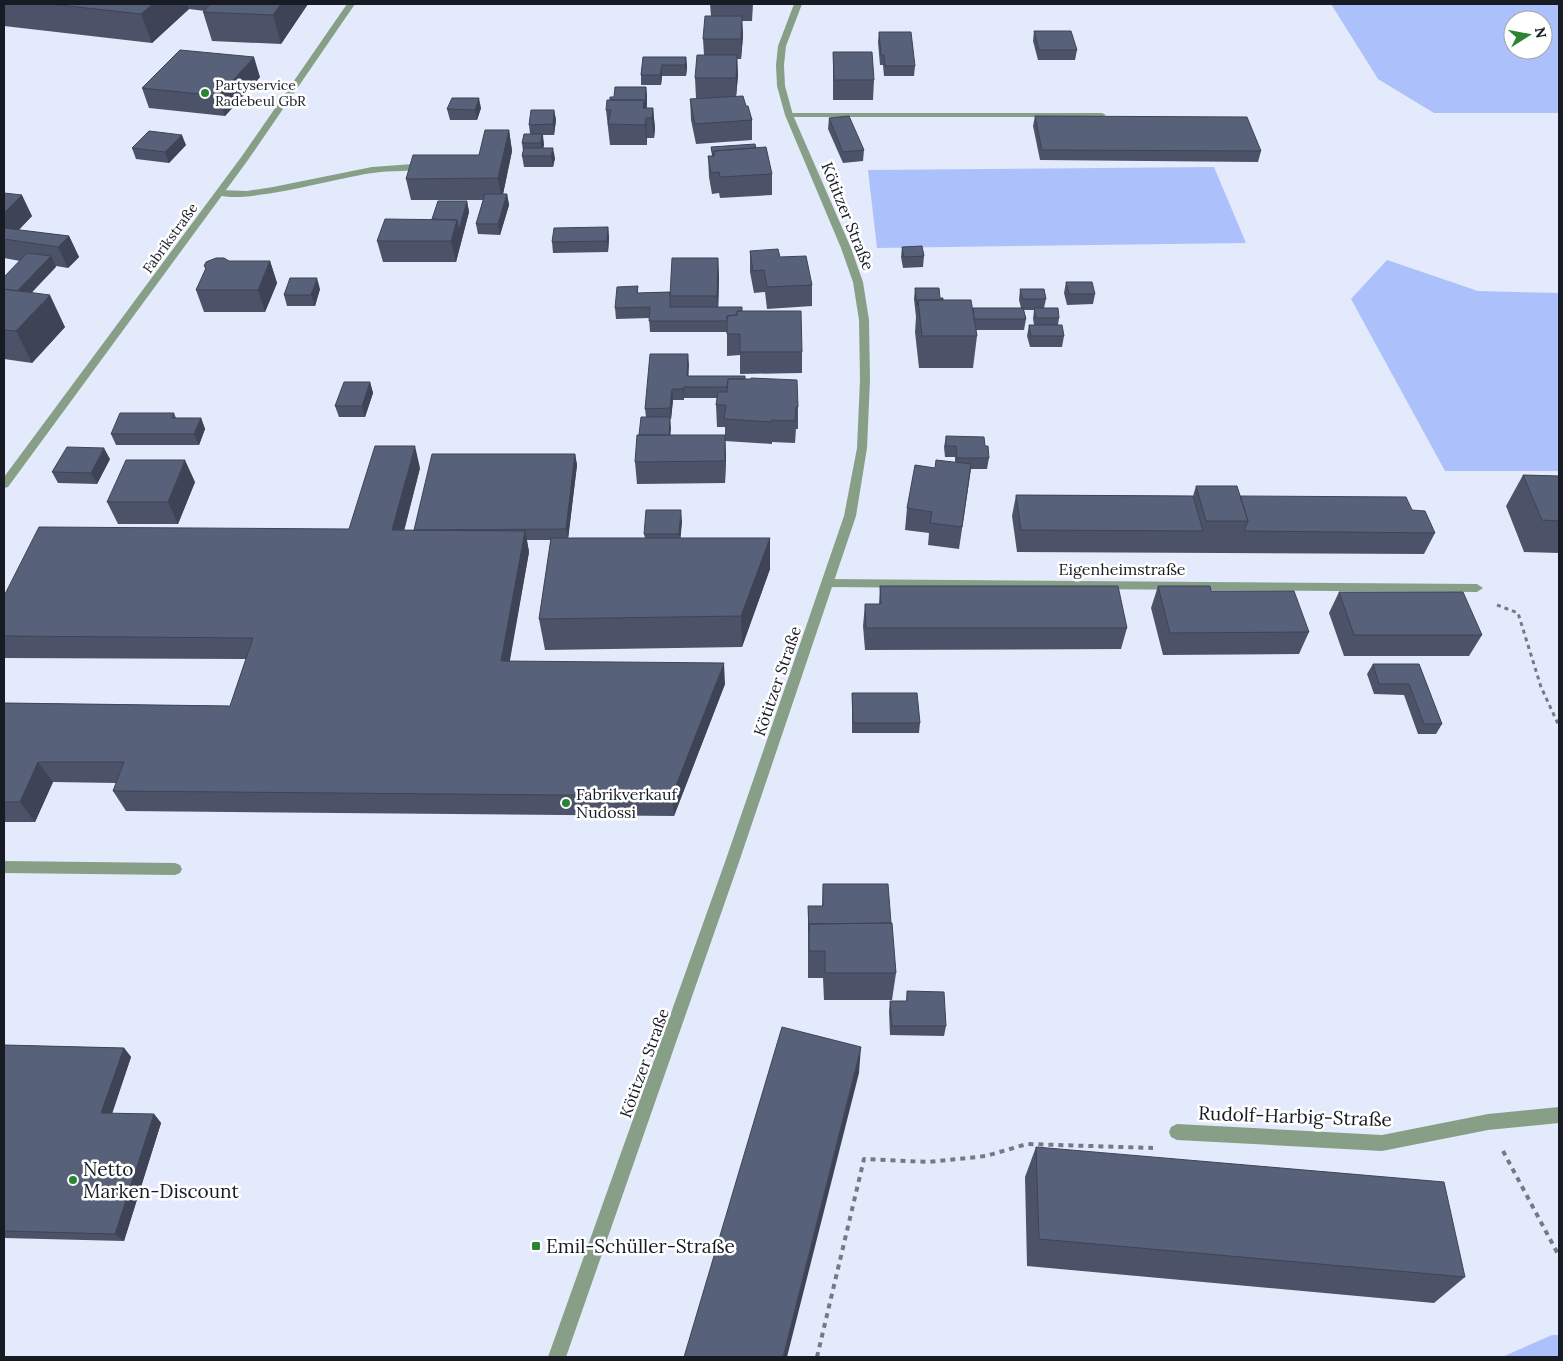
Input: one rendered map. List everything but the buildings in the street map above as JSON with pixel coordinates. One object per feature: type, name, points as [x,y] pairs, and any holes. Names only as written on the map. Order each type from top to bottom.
[{"type":"street","name":"Fabrikstraße","points":[[4,484],[96,364],[308,70],[351,4]]},
{"type":"street","name":"Kötitzer Straße","points":[[557,1357],[726,880],[850,516],[862,448],[865,380],[864,320],[858,282],[846,248],[788,115],[781,86],[780,65],[782,46],[798,4]]},
{"type":"street","points":[[788,115],[1102,115]]},
{"type":"street","points":[[219,193],[264,192],[372,170],[438,166]]},
{"type":"street","name":"Eigenheimstraße","points":[[827,583],[1478,588]]},
{"type":"street","points":[[4,867],[175,869]]},
{"type":"street","name":"Rudolf-Harbig-Straße","points":[[1177,1132],[1382,1143],[1488,1122],[1559,1115]]},
{"type":"path","points":[[1518,613],[1542,687],[1559,726]]},
{"type":"path","points":[[1488,1122],[1559,1256]]},
{"type":"path","points":[[817,1357],[864,1159],[929,1162],[986,1156],[1027,1144],[1167,1148],[1177,1132]]},
{"type":"shaded area","points":[[1331,4],[1559,4],[1559,113],[1434,113],[1378,79]]},
{"type":"shaded area","points":[[1214,167],[1246,243],[877,248],[868,170]]},
{"type":"shaded area","points":[[1387,260],[1478,291],[1559,293],[1559,471],[1445,471],[1351,299]]},
{"type":"shaded area","points":[[1552,1335],[1559,1335],[1559,1357],[1502,1357]]},
{"type":"place","name":"Partyservice Radebeul GbR","points":[[205,93]]},
{"type":"place","name":"Fabrikverkauf Nudossi","points":[[566,803]]},
{"type":"place","name":"Netto Marken-Discount","points":[[73,1180]]},
{"type":"place","name":"Emil-Schüller-Straße","points":[[536,1246]]}]
